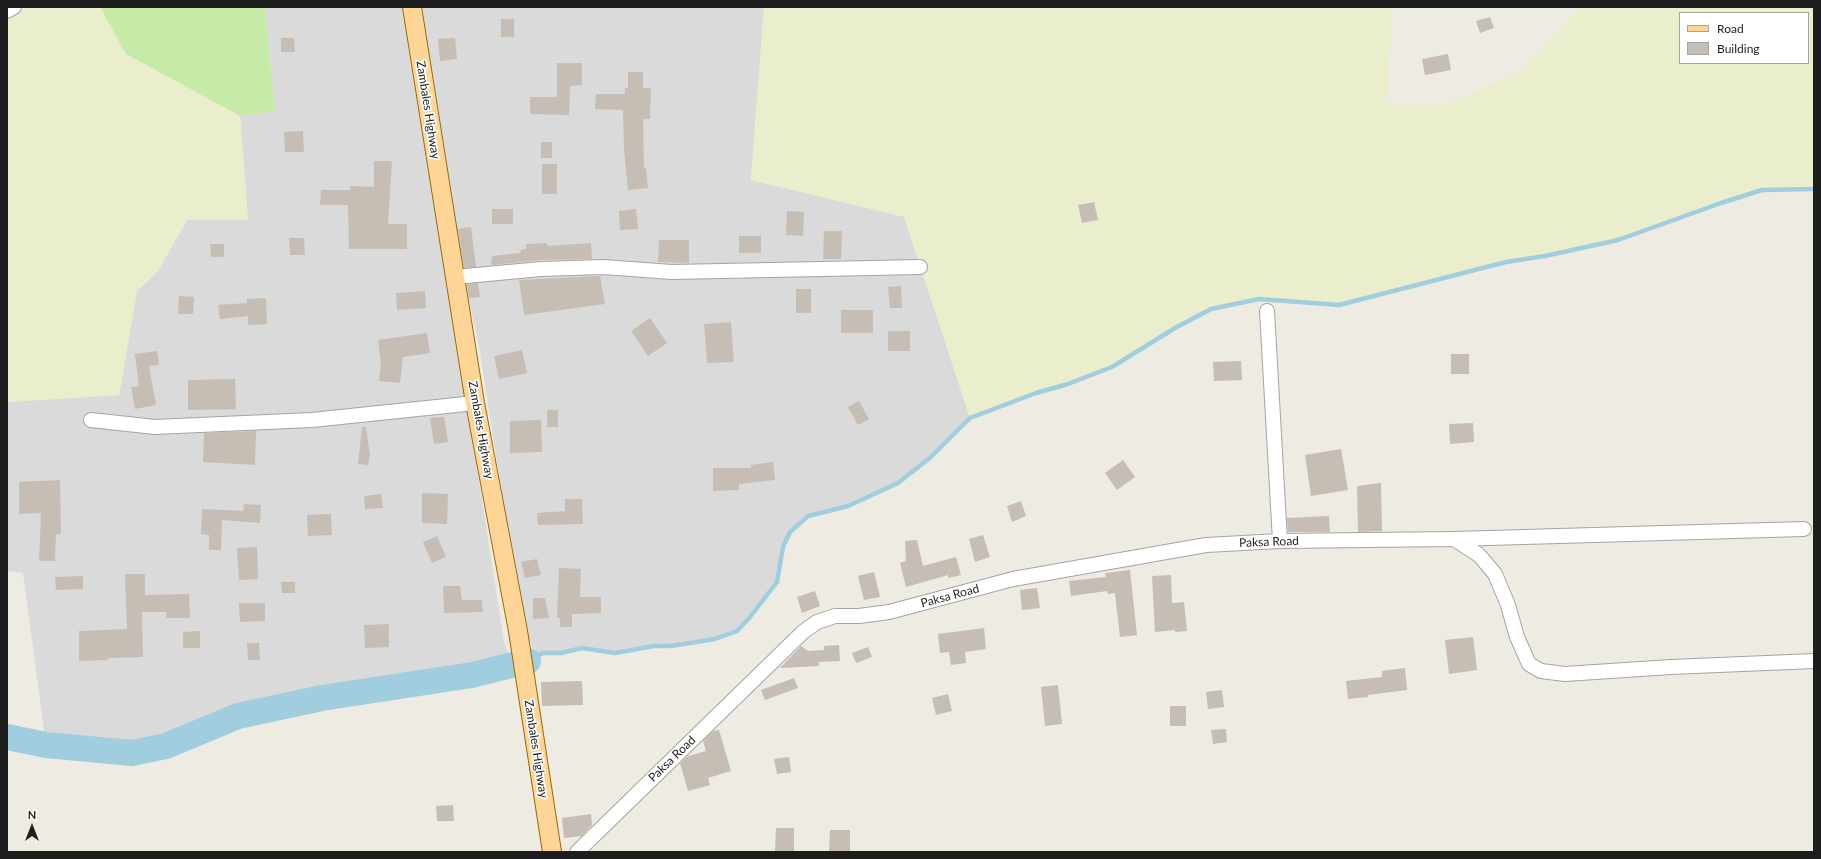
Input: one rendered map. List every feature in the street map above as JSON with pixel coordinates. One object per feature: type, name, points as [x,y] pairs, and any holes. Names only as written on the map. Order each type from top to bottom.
[{"type":"main road","name":"Zambales Highway","points":[[412,7],[475,403],[518,631],[552,852]]},
{"type":"street","points":[[7,11],[14,7]]},
{"type":"street","points":[[455,277],[541,269],[603,267],[672,272],[920,267]]},
{"type":"street","points":[[1267,311],[1280,541]]},
{"type":"street","points":[[90,420],[155,427],[312,420],[475,403]]},
{"type":"street","name":"Paksa Road","points":[[577,852],[787,647],[817,622],[835,616],[859,616],[889,612],[1013,579],[1206,545],[1280,541],[1454,539],[1804,529]]},
{"type":"street","points":[[1454,539],[1479,555],[1495,574],[1508,605],[1517,637],[1529,664],[1541,671],[1565,674],[1670,667],[1814,661]]},
{"type":"shaded area","points":[[265,7],[406,7],[504,642],[513,665],[472,675],[322,698],[238,716],[166,746],[132,753],[46,745],[23,573],[7,571],[7,402],[119,395],[137,291],[158,271],[187,220],[248,219],[240,116],[275,111]]},
{"type":"shaded area","points":[[418,7],[764,7],[751,180],[904,216],[970,418],[931,457],[898,483],[848,506],[808,516],[790,532],[783,547],[777,582],[750,617],[737,631],[715,639],[671,646],[654,646],[615,653],[582,648],[561,653],[543,653],[536,657],[517,608],[507,526],[479,346],[453,230],[436,97]]},
{"type":"green space","points":[[7,7],[100,7],[126,54],[240,116],[248,220],[186,220],[158,271],[137,291],[119,395],[7,402]]},
{"type":"green space","points":[[100,7],[265,7],[275,111],[240,116],[126,54]]},
{"type":"green space","points":[[764,7],[1393,7],[1386,104],[1451,103],[1523,70],[1569,19],[1583,7],[1814,7],[1814,189],[1762,190],[1618,240],[1545,256],[1506,262],[1339,305],[1259,299],[1211,309],[1175,328],[1112,367],[1068,384],[1036,393],[970,418],[904,217],[751,180]]},
{"type":"building","points":[[1490,17],[1494,28],[1480,33],[1476,21]]},
{"type":"building","points":[[501,19],[514,19],[514,37],[501,37]]},
{"type":"building","points":[[281,38],[294,38],[295,52],[281,52]]},
{"type":"building","points":[[455,38],[457,59],[440,61],[438,39]]},
{"type":"building","points":[[1448,54],[1451,70],[1425,75],[1422,59]]},
{"type":"building","points":[[557,63],[582,63],[582,85],[570,86],[569,115],[530,114],[530,97],[557,97]]},
{"type":"building","points":[[628,72],[643,72],[643,88],[651,88],[650,119],[643,119],[644,168],[646,168],[648,188],[628,190],[624,150],[623,110],[595,109],[596,94],[625,94],[625,88],[628,88]]},
{"type":"building","points":[[303,131],[304,152],[285,152],[284,132]]},
{"type":"building","points":[[541,142],[552,142],[552,158],[541,158]]},
{"type":"building","points":[[374,161],[392,161],[388,224],[407,224],[407,249],[349,249],[348,205],[320,205],[321,190],[350,190],[350,186],[374,187]]},
{"type":"building","points":[[542,164],[557,164],[557,194],[542,194]]},
{"type":"building","points":[[1094,202],[1098,220],[1082,223],[1078,205]]},
{"type":"building","points":[[492,209],[513,209],[513,224],[492,224]]},
{"type":"building","points":[[636,209],[638,229],[620,230],[619,211]]},
{"type":"building","points":[[787,211],[804,212],[803,236],[786,235]]},
{"type":"building","points":[[471,227],[476,267],[464,268],[458,229]]},
{"type":"building","points":[[824,231],[842,231],[841,259],[823,259]]},
{"type":"building","points":[[739,236],[761,236],[761,253],[739,253]]},
{"type":"building","points":[[289,238],[304,238],[305,255],[290,255]]},
{"type":"building","points":[[659,240],[689,240],[689,263],[658,262]]},
{"type":"building","points":[[547,243],[547,246],[591,243],[592,259],[541,260],[491,265],[492,256],[521,253],[520,250],[526,249],[526,244]]},
{"type":"building","points":[[210,244],[224,244],[224,257],[211,257]]},
{"type":"building","points":[[600,276],[605,304],[524,315],[519,280]]},
{"type":"building","points":[[478,283],[480,297],[469,298],[467,284]]},
{"type":"building","points":[[901,286],[902,308],[890,308],[888,287]]},
{"type":"building","points":[[796,289],[811,289],[811,313],[796,313]]},
{"type":"building","points":[[425,291],[426,308],[397,310],[396,293]]},
{"type":"building","points":[[179,296],[194,297],[193,314],[178,314]]},
{"type":"building","points":[[266,298],[267,324],[248,325],[248,316],[220,319],[218,305],[247,303],[247,299]]},
{"type":"building","points":[[841,310],[873,310],[873,333],[841,333]]},
{"type":"building","points":[[650,318],[667,343],[648,356],[631,331]]},
{"type":"building","points":[[731,322],[734,362],[707,363],[704,324]]},
{"type":"building","points":[[888,331],[910,331],[910,351],[888,351]]},
{"type":"building","points":[[427,333],[430,353],[403,357],[400,383],[379,381],[381,365],[378,340]]},
{"type":"building","points":[[522,350],[527,373],[499,379],[494,356]]},
{"type":"building","points":[[157,351],[159,365],[149,366],[156,405],[135,409],[131,387],[139,386],[135,354]]},
{"type":"building","points":[[1451,354],[1469,354],[1469,374],[1451,374]]},
{"type":"building","points":[[1241,361],[1242,380],[1214,381],[1213,362]]},
{"type":"building","points":[[235,379],[236,409],[188,410],[188,380]]},
{"type":"building","points":[[859,401],[869,419],[858,425],[848,407]]},
{"type":"building","points":[[547,410],[558,410],[558,427],[547,427]]},
{"type":"building","points":[[444,417],[448,442],[434,444],[430,418]]},
{"type":"building","points":[[541,420],[542,452],[510,453],[510,421]]},
{"type":"building","points":[[1473,423],[1474,442],[1450,444],[1449,424]]},
{"type":"building","points":[[362,427],[366,427],[370,455],[368,465],[358,464]]},
{"type":"building","points":[[256,431],[255,465],[203,462],[204,433]]},
{"type":"building","points":[[1341,449],[1348,490],[1311,496],[1305,455]]},
{"type":"building","points":[[1123,460],[1135,477],[1117,490],[1105,473]]},
{"type":"building","points":[[773,462],[775,480],[739,484],[739,490],[713,491],[713,468],[751,468],[751,465]]},
{"type":"building","points":[[60,480],[61,534],[56,534],[55,561],[39,561],[41,513],[19,514],[19,482]]},
{"type":"building","points":[[1381,483],[1382,531],[1358,532],[1357,486]]},
{"type":"building","points":[[422,493],[448,494],[447,524],[422,523]]},
{"type":"building","points":[[381,494],[383,508],[365,509],[364,496]]},
{"type":"building","points":[[565,499],[582,499],[583,524],[538,525],[537,513],[565,511]]},
{"type":"building","points":[[1021,501],[1026,516],[1012,522],[1007,506]]},
{"type":"building","points":[[244,504],[261,505],[260,523],[222,520],[221,550],[209,550],[209,535],[201,534],[202,509],[243,511]]},
{"type":"building","points":[[331,514],[332,535],[308,536],[307,515]]},
{"type":"building","points":[[1329,516],[1330,532],[1288,532],[1287,518]]},
{"type":"building","points":[[983,535],[990,557],[975,562],[969,539]]},
{"type":"building","points":[[437,536],[446,557],[432,563],[423,542]]},
{"type":"building","points":[[917,540],[923,566],[956,557],[961,575],[948,578],[948,575],[906,587],[900,563],[906,561],[905,541]]},
{"type":"building","points":[[257,547],[258,579],[239,580],[237,548]]},
{"type":"building","points":[[537,559],[541,575],[525,578],[521,562]]},
{"type":"building","points":[[559,568],[581,569],[580,597],[601,597],[601,613],[572,614],[572,627],[560,627],[560,618],[557,618]]},
{"type":"building","points":[[1130,570],[1137,635],[1120,637],[1115,593],[1108,594],[1107,591],[1071,596],[1069,581],[1106,577],[1105,573]]},
{"type":"building","points":[[874,572],[880,597],[864,600],[858,576]]},
{"type":"building","points":[[125,574],[145,574],[145,595],[189,594],[190,618],[166,618],[166,612],[142,612],[143,657],[79,661],[79,631],[127,629]]},
{"type":"building","points":[[1171,575],[1172,603],[1184,602],[1187,631],[1175,632],[1175,630],[1155,632],[1152,576]]},
{"type":"building","points":[[83,576],[83,589],[56,590],[55,577]]},
{"type":"building","points":[[281,582],[295,582],[295,593],[282,593]]},
{"type":"building","points":[[443,586],[460,586],[462,600],[482,600],[483,612],[444,613]]},
{"type":"building","points":[[1037,588],[1040,608],[1022,610],[1020,590]]},
{"type":"building","points":[[815,591],[820,606],[802,613],[797,597]]},
{"type":"building","points":[[533,598],[545,598],[549,618],[533,619]]},
{"type":"building","points":[[239,603],[265,603],[265,621],[240,622]]},
{"type":"building","points":[[389,624],[389,647],[365,648],[364,625]]},
{"type":"building","points":[[984,628],[986,649],[965,652],[966,663],[951,665],[949,652],[940,653],[938,634]]},
{"type":"building","points":[[200,631],[200,648],[183,648],[183,632]]},
{"type":"building","points":[[1473,637],[1477,670],[1449,674],[1445,640]]},
{"type":"building","points":[[247,643],[259,643],[260,660],[248,660]]},
{"type":"building","points":[[839,645],[840,661],[819,662],[819,666],[780,668],[801,646],[808,651],[824,650],[824,646]]},
{"type":"building","points":[[868,647],[872,657],[856,663],[852,653]]},
{"type":"building","points":[[1405,668],[1407,690],[1348,699],[1346,681],[1382,677],[1382,671]]},
{"type":"building","points":[[794,678],[798,688],[765,700],[761,690]]},
{"type":"building","points":[[582,681],[583,705],[542,706],[541,682]]},
{"type":"building","points":[[1058,685],[1062,724],[1045,726],[1041,687]]},
{"type":"building","points":[[1222,690],[1224,707],[1208,709],[1206,692]]},
{"type":"building","points":[[948,694],[952,711],[936,715],[932,698]]},
{"type":"building","points":[[1170,706],[1186,706],[1186,726],[1170,726]]},
{"type":"building","points":[[1226,729],[1227,742],[1213,744],[1211,730]]},
{"type":"building","points":[[719,730],[731,771],[708,778],[710,785],[688,791],[680,763],[688,756],[706,751],[703,741],[713,731]]},
{"type":"building","points":[[789,757],[791,772],[777,774],[774,759]]},
{"type":"building","points":[[453,805],[454,821],[437,821],[436,806]]},
{"type":"building","points":[[591,814],[592,825],[582,836],[564,838],[562,818]]},
{"type":"building","points":[[776,828],[794,828],[794,852],[775,852]]},
{"type":"building","points":[[830,830],[850,830],[850,851],[829,851]]},
{"type":"waterway","points":[[528,661],[543,653],[561,653],[582,648],[615,653],[654,646],[671,646],[715,639],[737,631],[750,617],[777,582],[783,547],[790,532],[808,516],[848,506],[898,483],[931,457],[970,418],[1036,393],[1068,384],[1112,367],[1175,328],[1211,309],[1259,299],[1339,305],[1506,262],[1545,256],[1618,240],[1762,190],[1814,189]]},
{"type":"waterway","points":[[7,737],[46,745],[132,753],[166,746],[238,716],[322,698],[472,675],[528,661]]}]
